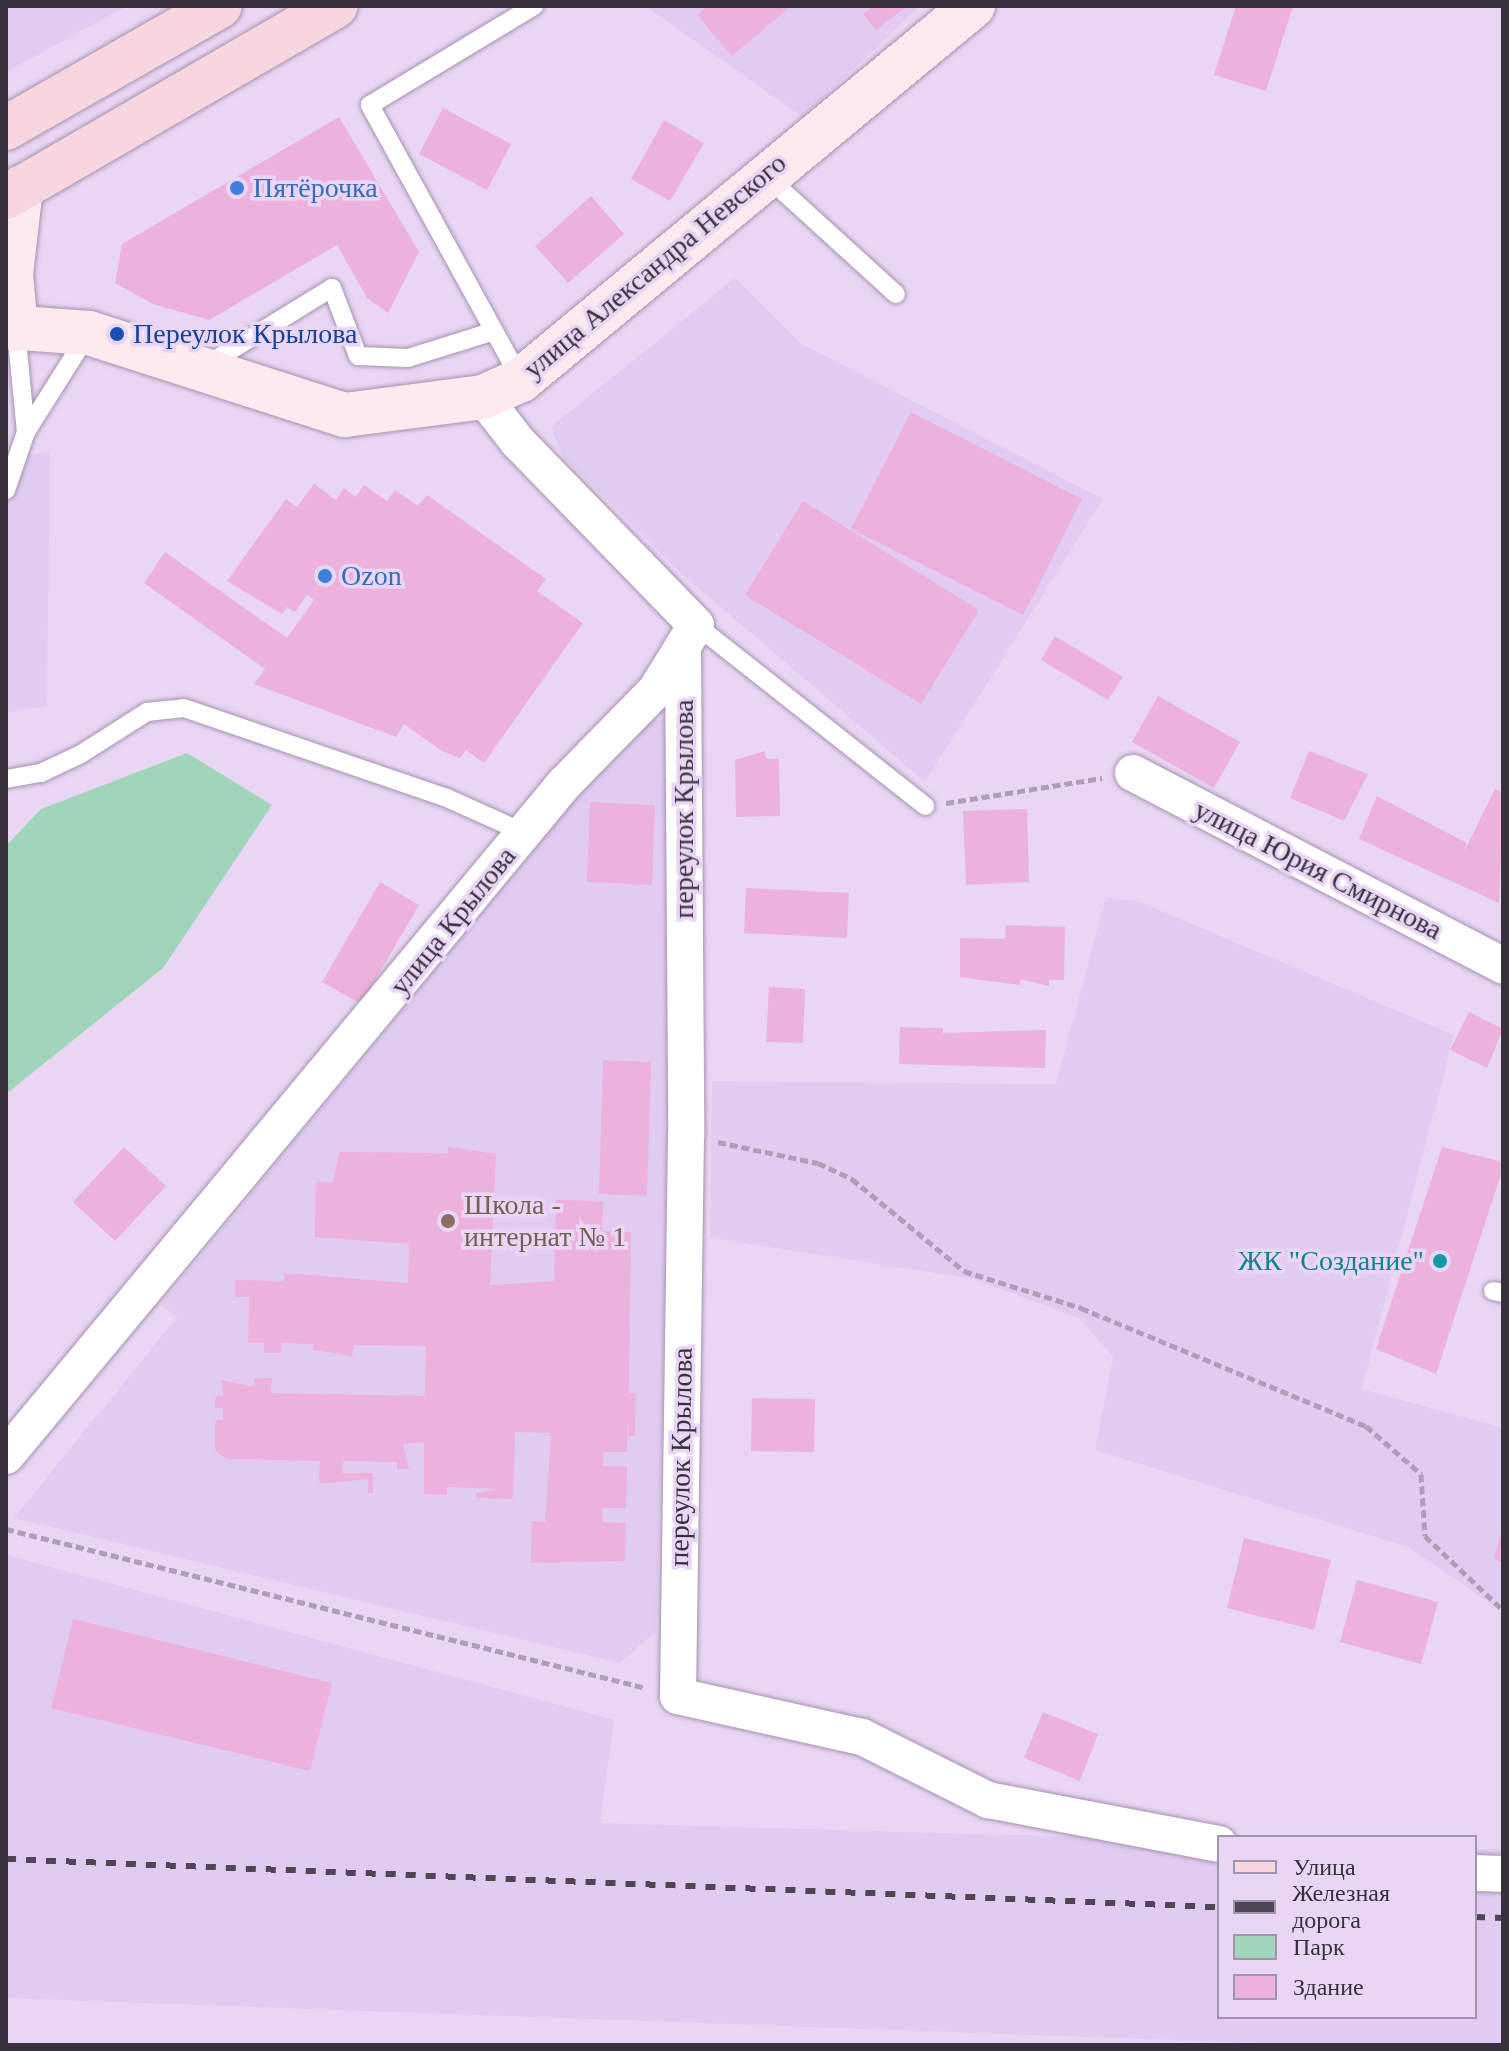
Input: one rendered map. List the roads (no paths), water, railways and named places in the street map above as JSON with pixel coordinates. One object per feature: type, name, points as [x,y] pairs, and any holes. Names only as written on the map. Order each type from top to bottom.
[{"type":"main road","points":[[6,128],[220,6]]},
{"type":"main road","points":[[14,192],[336,6]]},
{"type":"street","name":"улица Александра Невского","points":[[502,388],[973,6]]},
{"type":"street","points":[[14,192],[11,328],[89,333],[345,415],[502,388],[518,442],[659,568],[690,639]]},
{"type":"street","name":"улица Крылова","points":[[6,1456],[690,639]]},
{"type":"street","name":"переулок Крылова","points":[[690,639],[678,1696],[862,1737],[988,1800],[1217,1844]]},
{"type":"street","name":"улица Юрия Смирнова","points":[[1133,773],[1503,966]]},
{"type":"street","points":[[1477,1873],[1503,1874]]},
{"type":"lane","points":[[502,388],[494,331],[370,105],[534,6]]},
{"type":"lane","points":[[763,174],[896,294]]},
{"type":"lane","points":[[201,369],[332,288],[358,356],[408,358],[494,331]]},
{"type":"lane","points":[[11,328],[26,432]]},
{"type":"lane","points":[[6,490],[26,432],[89,333]]},
{"type":"lane","points":[[690,639],[925,806]]},
{"type":"lane","points":[[6,779],[41,773],[81,754],[147,712],[184,708],[447,798],[525,833]]},
{"type":"railway","points":[[6,1859],[1217,1907]]},
{"type":"railway","points":[[1477,1917],[1503,1918]]},
{"type":"place","name":"Пятёрочка","points":[[237,188]]},
{"type":"place","name":"Переулок Крылова","points":[[117,334]]},
{"type":"place","name":"Ozon","points":[[325,576]]},
{"type":"place","name":"Школа - интернат № 1","points":[[448,1221]]},
{"type":"place","name":"ЖК \"Создание\"","points":[[1440,1261]]}]
